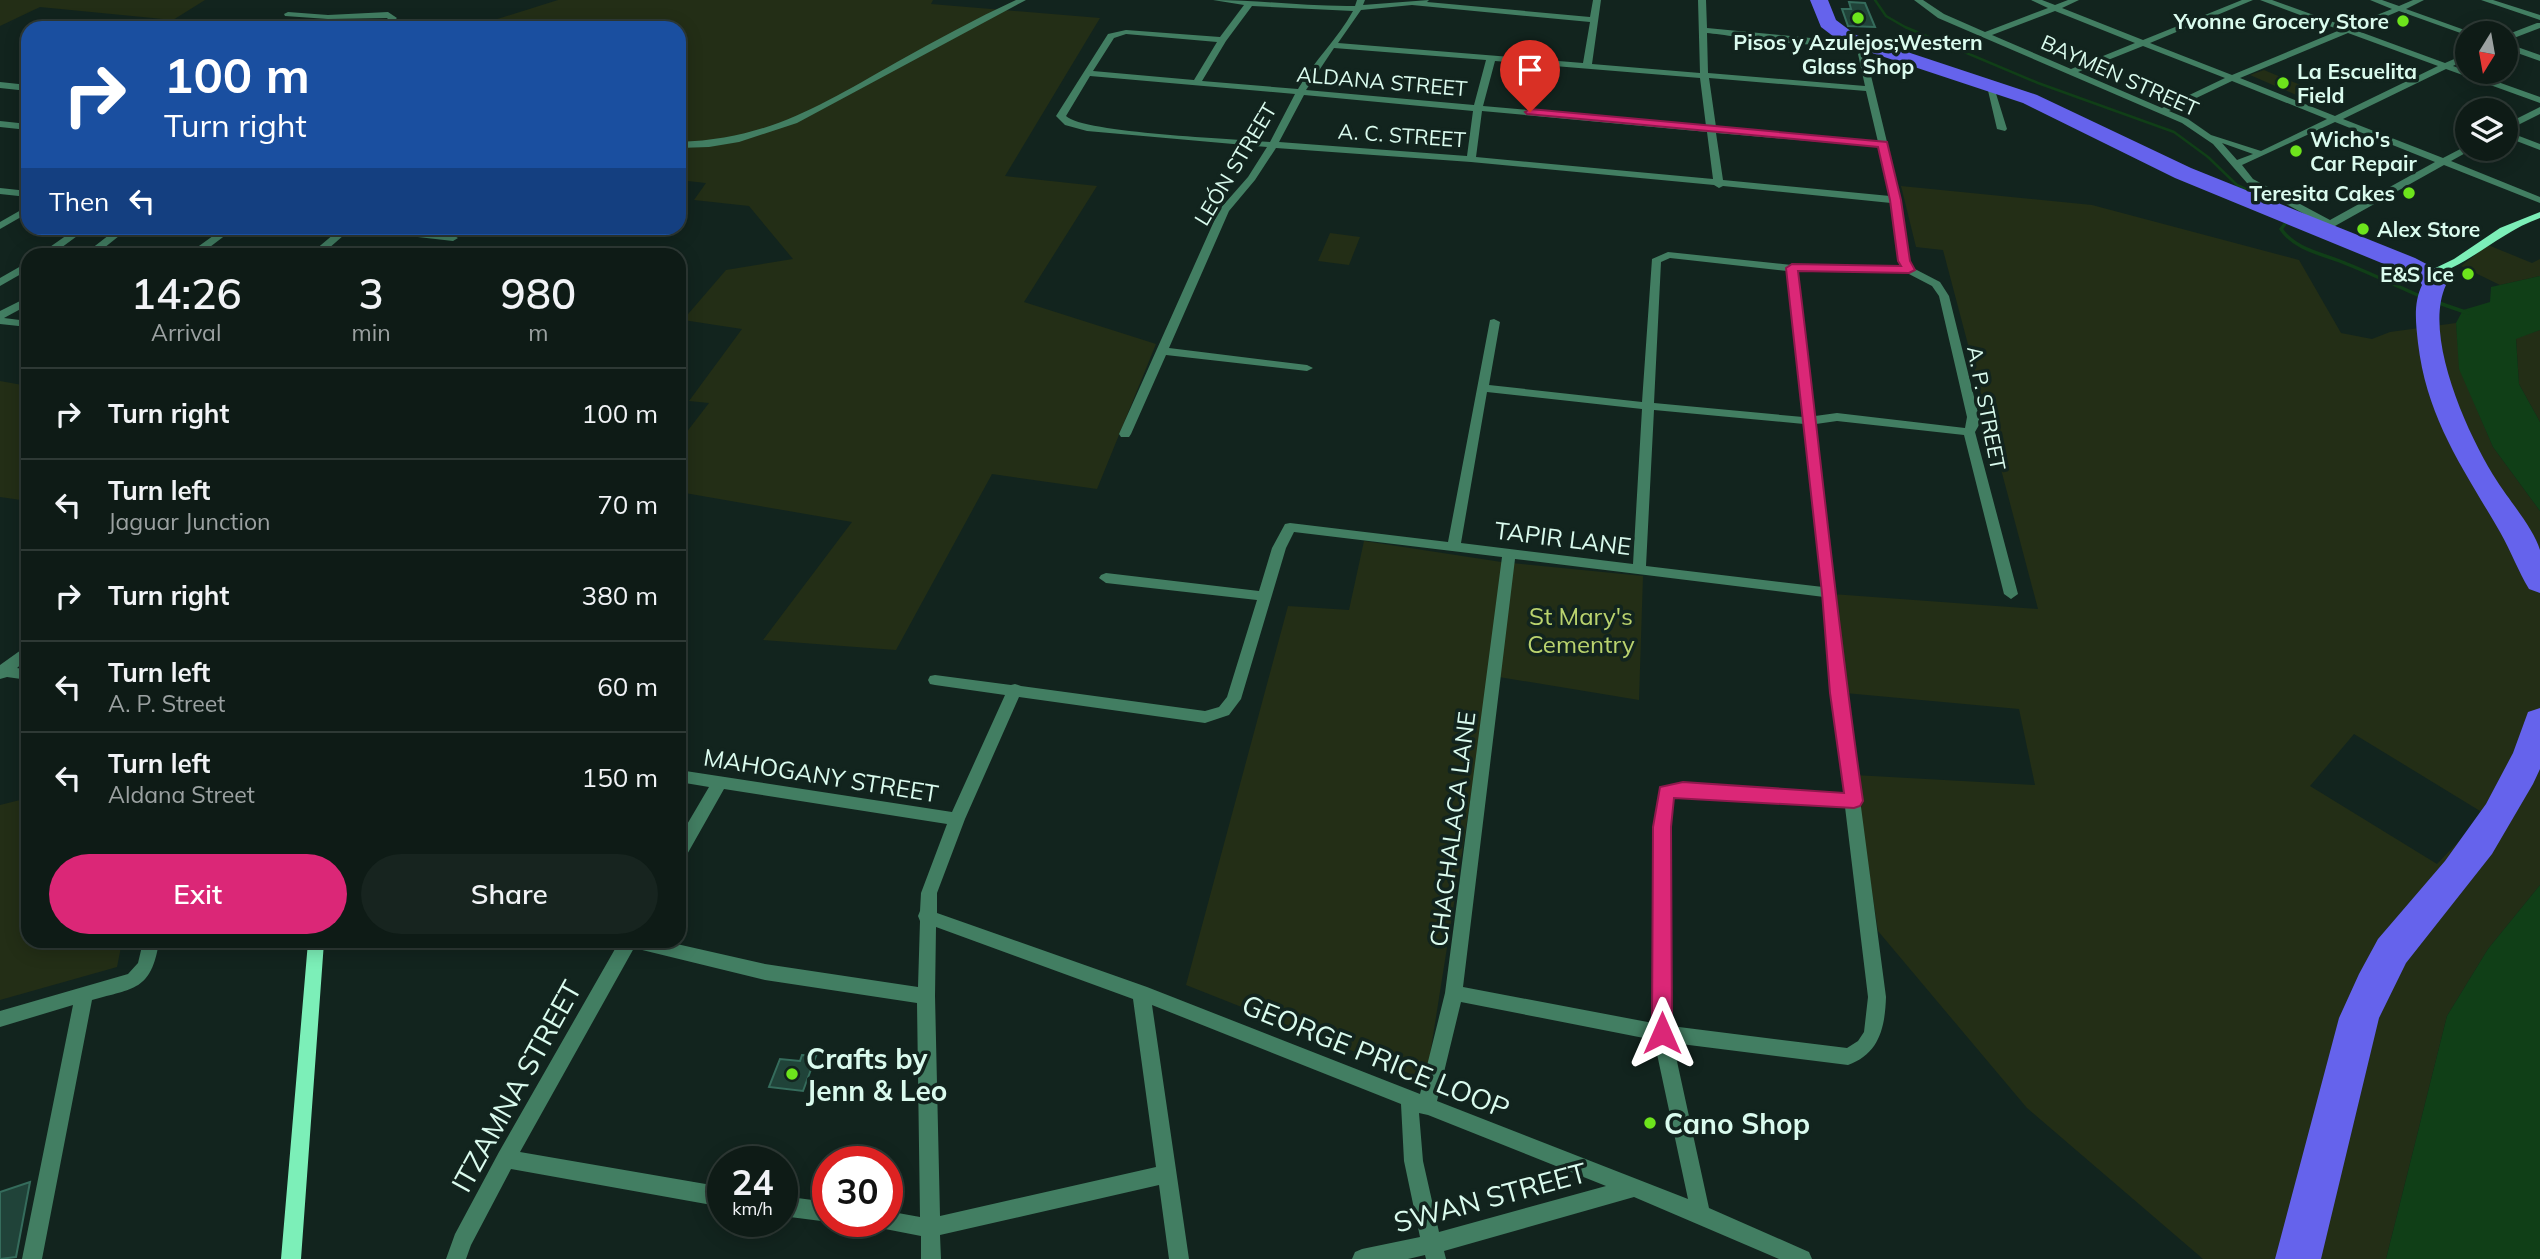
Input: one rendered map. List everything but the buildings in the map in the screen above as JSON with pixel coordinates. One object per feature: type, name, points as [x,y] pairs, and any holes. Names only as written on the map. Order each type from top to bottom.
[{"type":"highway","points":[[1816,0],[1828,23],[1863,45],[2030,99],[2183,173],[2325,226],[2407,263],[2428,291],[2434,369],[2456,432],[2527,551],[2540,582]]},
{"type":"highway","points":[[2298,1259],[2359,1018],[2378,974],[2392,951],[2499,814],[2526,762],[2540,721]]},
{"type":"street","points":[[686,145],[732,142],[779,129],[816,112],[968,25],[1022,0]]},
{"type":"street","points":[[1217,0],[1412,3],[1594,20]]},
{"type":"street","points":[[1412,3],[1425,0]]},
{"type":"street","points":[[1587,66],[1597,0]]},
{"type":"street","points":[[1702,0],[1704,76],[1719,185]]},
{"type":"street","name":"BAYMEN STREET","points":[[1917,0],[1938,14],[1985,35],[2164,110],[2207,135],[2234,164],[2262,188],[2325,226]]},
{"type":"street","points":[[2035,0],[2440,163],[2540,200]]},
{"type":"street","points":[[1985,35],[2075,0]]},
{"type":"street","points":[[2070,72],[2249,0]]},
{"type":"street","points":[[2264,0],[2540,100]]},
{"type":"street","points":[[2374,0],[2455,28]]},
{"type":"street","points":[[2164,110],[2230,79],[2420,0]]},
{"type":"street","points":[[2485,0],[2540,18]]},
{"type":"street","points":[[1197,82],[1222,40],[1251,2]]},
{"type":"street","name":"LEÓN STREET","points":[[1125,434],[1224,210],[1242,193],[1300,91],[1360,4]]},
{"type":"street","points":[[288,14],[328,17],[388,14],[393,18],[389,21]]},
{"type":"street","points":[[2518,33],[2540,25]]},
{"type":"street","points":[[1702,30],[1863,45],[1862,54],[1896,200],[1904,261],[1909,270]]},
{"type":"street","name":"A. C. STREET","points":[[1222,40],[1126,32],[1111,36],[1061,116],[1068,123],[1087,128],[1166,137],[1471,159],[1896,200]]},
{"type":"street","points":[[1330,45],[1870,89]]},
{"type":"street","points":[[2518,50],[2540,58]]},
{"type":"street","points":[[1471,159],[1479,108],[1491,59]]},
{"type":"street","points":[[2234,164],[2262,154],[2331,118],[2455,61]]},
{"type":"street","name":"ALDANA STREET","points":[[1087,73],[1883,145]]},
{"type":"street","points":[[1989,84],[2002,129]]},
{"type":"street","points":[[0,85],[21,87]]},
{"type":"street","points":[[2518,122],[2540,110]]},
{"type":"street","points":[[0,124],[21,126]]},
{"type":"street","points":[[2207,135],[2262,154]]},
{"type":"street","points":[[2518,139],[2540,148]]},
{"type":"street","points":[[2325,226],[2455,155]]},
{"type":"street","points":[[0,191],[21,193]]},
{"type":"street","points":[[0,226],[21,213]]},
{"type":"street","points":[[2428,291],[2465,254],[2504,230],[2540,215]]},
{"type":"street","points":[[54,248],[73,235]]},
{"type":"street","points":[[98,248],[115,235]]},
{"type":"street","points":[[201,248],[220,235]]},
{"type":"street","points":[[323,248],[338,235]]},
{"type":"street","points":[[427,235],[453,238]]},
{"type":"street","points":[[1639,570],[1656,261],[1659,257],[1792,268],[1909,270]]},
{"type":"street","points":[[1454,993],[1662,1033],[1848,1057],[1861,1052],[1873,1036],[1877,998],[1839,693],[1792,268]]},
{"type":"street","points":[[0,283],[21,270]]},
{"type":"street","name":"A. P. STREET","points":[[1909,270],[1936,284],[1944,296],[1973,417],[1969,432],[2011,594]]},
{"type":"street","points":[[0,318],[21,304]]},
{"type":"street","points":[[0,318],[21,322]]},
{"type":"street","points":[[1454,547],[1485,388],[1494,322]]},
{"type":"street","points":[[1162,351],[1307,368]]},
{"type":"street","points":[[1485,388],[1810,421],[1837,416],[1969,432]]},
{"type":"street","name":"TAPIR LANE","points":[[1265,596],[1279,548],[1290,527],[1830,593]]},
{"type":"street","name":"CHACHALACA LANE","points":[[1434,1251],[1412,1165],[1409,1136],[1454,993],[1509,554]]},
{"type":"street","points":[[935,680],[1205,717],[1224,711],[1234,699],[1265,596],[1106,578]]},
{"type":"street","points":[[1,672],[21,656]]},
{"type":"street","points":[[1,672],[21,674]]},
{"type":"street","points":[[931,1259],[926,996],[926,916],[929,893],[957,819],[1015,689]]},
{"type":"street","name":"MAHOGANY STREET","points":[[686,777],[957,819]]},
{"type":"street","points":[[686,841],[719,783]]},
{"type":"street","points":[[1701,1214],[1662,1033],[1662,827],[1666,792],[1683,789],[1854,801]]},
{"type":"street","name":"GEORGE PRICE LOOP","points":[[926,916],[1141,993],[1701,1214],[1802,1259]]},
{"type":"street","points":[[0,1019],[134,980],[142,974],[147,965],[150,948]]},
{"type":"street","points":[[291,1259],[316,948]]},
{"type":"street","name":"ITZAMNA STREET","points":[[456,1259],[462,1241],[506,1159],[625,948]]},
{"type":"street","points":[[663,948],[765,972],[926,996]]},
{"type":"street","points":[[1141,993],[1179,1259]]},
{"type":"street","points":[[32,1259],[84,995]]},
{"type":"street","points":[[506,1159],[707,1194]]},
{"type":"street","points":[[903,1224],[930,1228],[1165,1174]]},
{"type":"street","name":"SWAN STREET","points":[[1362,1259],[1434,1251],[1633,1188]]},
{"type":"green space","points":[[0,0],[205,0],[173,20],[40,7],[0,26]]},
{"type":"green space","points":[[558,0],[933,0],[931,4],[1100,18],[1005,176],[1097,186],[1024,302],[1156,344],[1097,489],[992,474],[896,650],[763,640],[852,522],[686,493],[686,433],[709,403],[689,401],[742,329],[686,320],[686,317],[726,270],[793,259],[749,206],[694,200],[706,183],[686,181],[686,21],[491,21]]},
{"type":"green space","name":"La Escuelita Field","points":[[2264,70],[2315,91],[2301,97],[2250,75]]},
{"type":"green space","points":[[1901,186],[2092,205],[2299,260],[2341,333],[2372,339],[2390,332],[2456,323],[2460,369],[2493,447],[2540,511],[2540,885],[2488,949],[2447,1016],[2386,1259],[2203,1259],[2027,1108],[1878,931],[1854,775],[2035,785],[2019,709],[1845,693],[1832,594],[2038,609],[1943,250],[1916,247]],"holes":[[[2354,734],[2485,814],[2437,864],[2310,786]]]},
{"type":"green space","points":[[1330,233],[1360,237],[1349,265],[1318,261]]},
{"type":"green space","points":[[2488,245],[2532,263],[2540,259],[2540,276],[2500,285],[2461,266]]},
{"type":"green space","points":[[2540,330],[2540,422],[2519,384],[2516,338]]},
{"type":"green space","points":[[0,381],[21,385],[21,500],[0,497]]},
{"type":"green space","points":[[1364,541],[1508,563],[1426,1080],[1186,985],[1288,606],[1349,610]]},
{"type":"green space","name":"St Mary's Cementry","points":[[1512,563],[1643,576],[1639,700],[1499,677]]},
{"type":"green space","points":[[21,800],[21,948],[121,948],[117,967],[0,1000],[0,805]]},
{"type":"shaded area","points":[[2540,276],[2540,330],[2516,339],[2519,384],[2540,422],[2540,511],[2493,447],[2459,369],[2456,323],[2463,310],[2490,302],[2491,287]]},
{"type":"shaded area","points":[[2540,885],[2540,1259],[2386,1259],[2447,1016],[2488,949]]},
{"type":"waterway","points":[[1875,0],[1886,16],[1905,27],[2038,83],[2174,132],[2208,157],[2237,185],[2258,195]]},
{"type":"waterway","points":[[2285,224],[2281,229],[2303,247],[2422,297]]},
{"type":"waterway","points":[[2436,302],[2468,313]]},
{"type":"place","name":"Pisos y Azulejos;Western Glass Shop","points":[[1858,18]]},
{"type":"place","name":"Yvonne Grocery Store","points":[[2403,21]]},
{"type":"place","name":"La Escuelita Field","points":[[2283,83]]},
{"type":"place","name":"Wicho's Car Repair","points":[[2296,151]]},
{"type":"place","name":"Teresita Cakes","points":[[2409,193]]},
{"type":"place","name":"Alex Store","points":[[2363,229]]},
{"type":"place","name":"E&S Ice","points":[[2468,274]]},
{"type":"place","name":"Crafts by Jenn & Leo","points":[[792,1074]]},
{"type":"place","name":"Cano Shop","points":[[1650,1123]]},
{"type":"route","points":[[1530,112],[1883,145],[1896,200],[1904,261],[1909,270],[1792,268],[1839,693],[1854,801],[1683,789],[1666,792],[1662,827],[1662,1033]]}]
